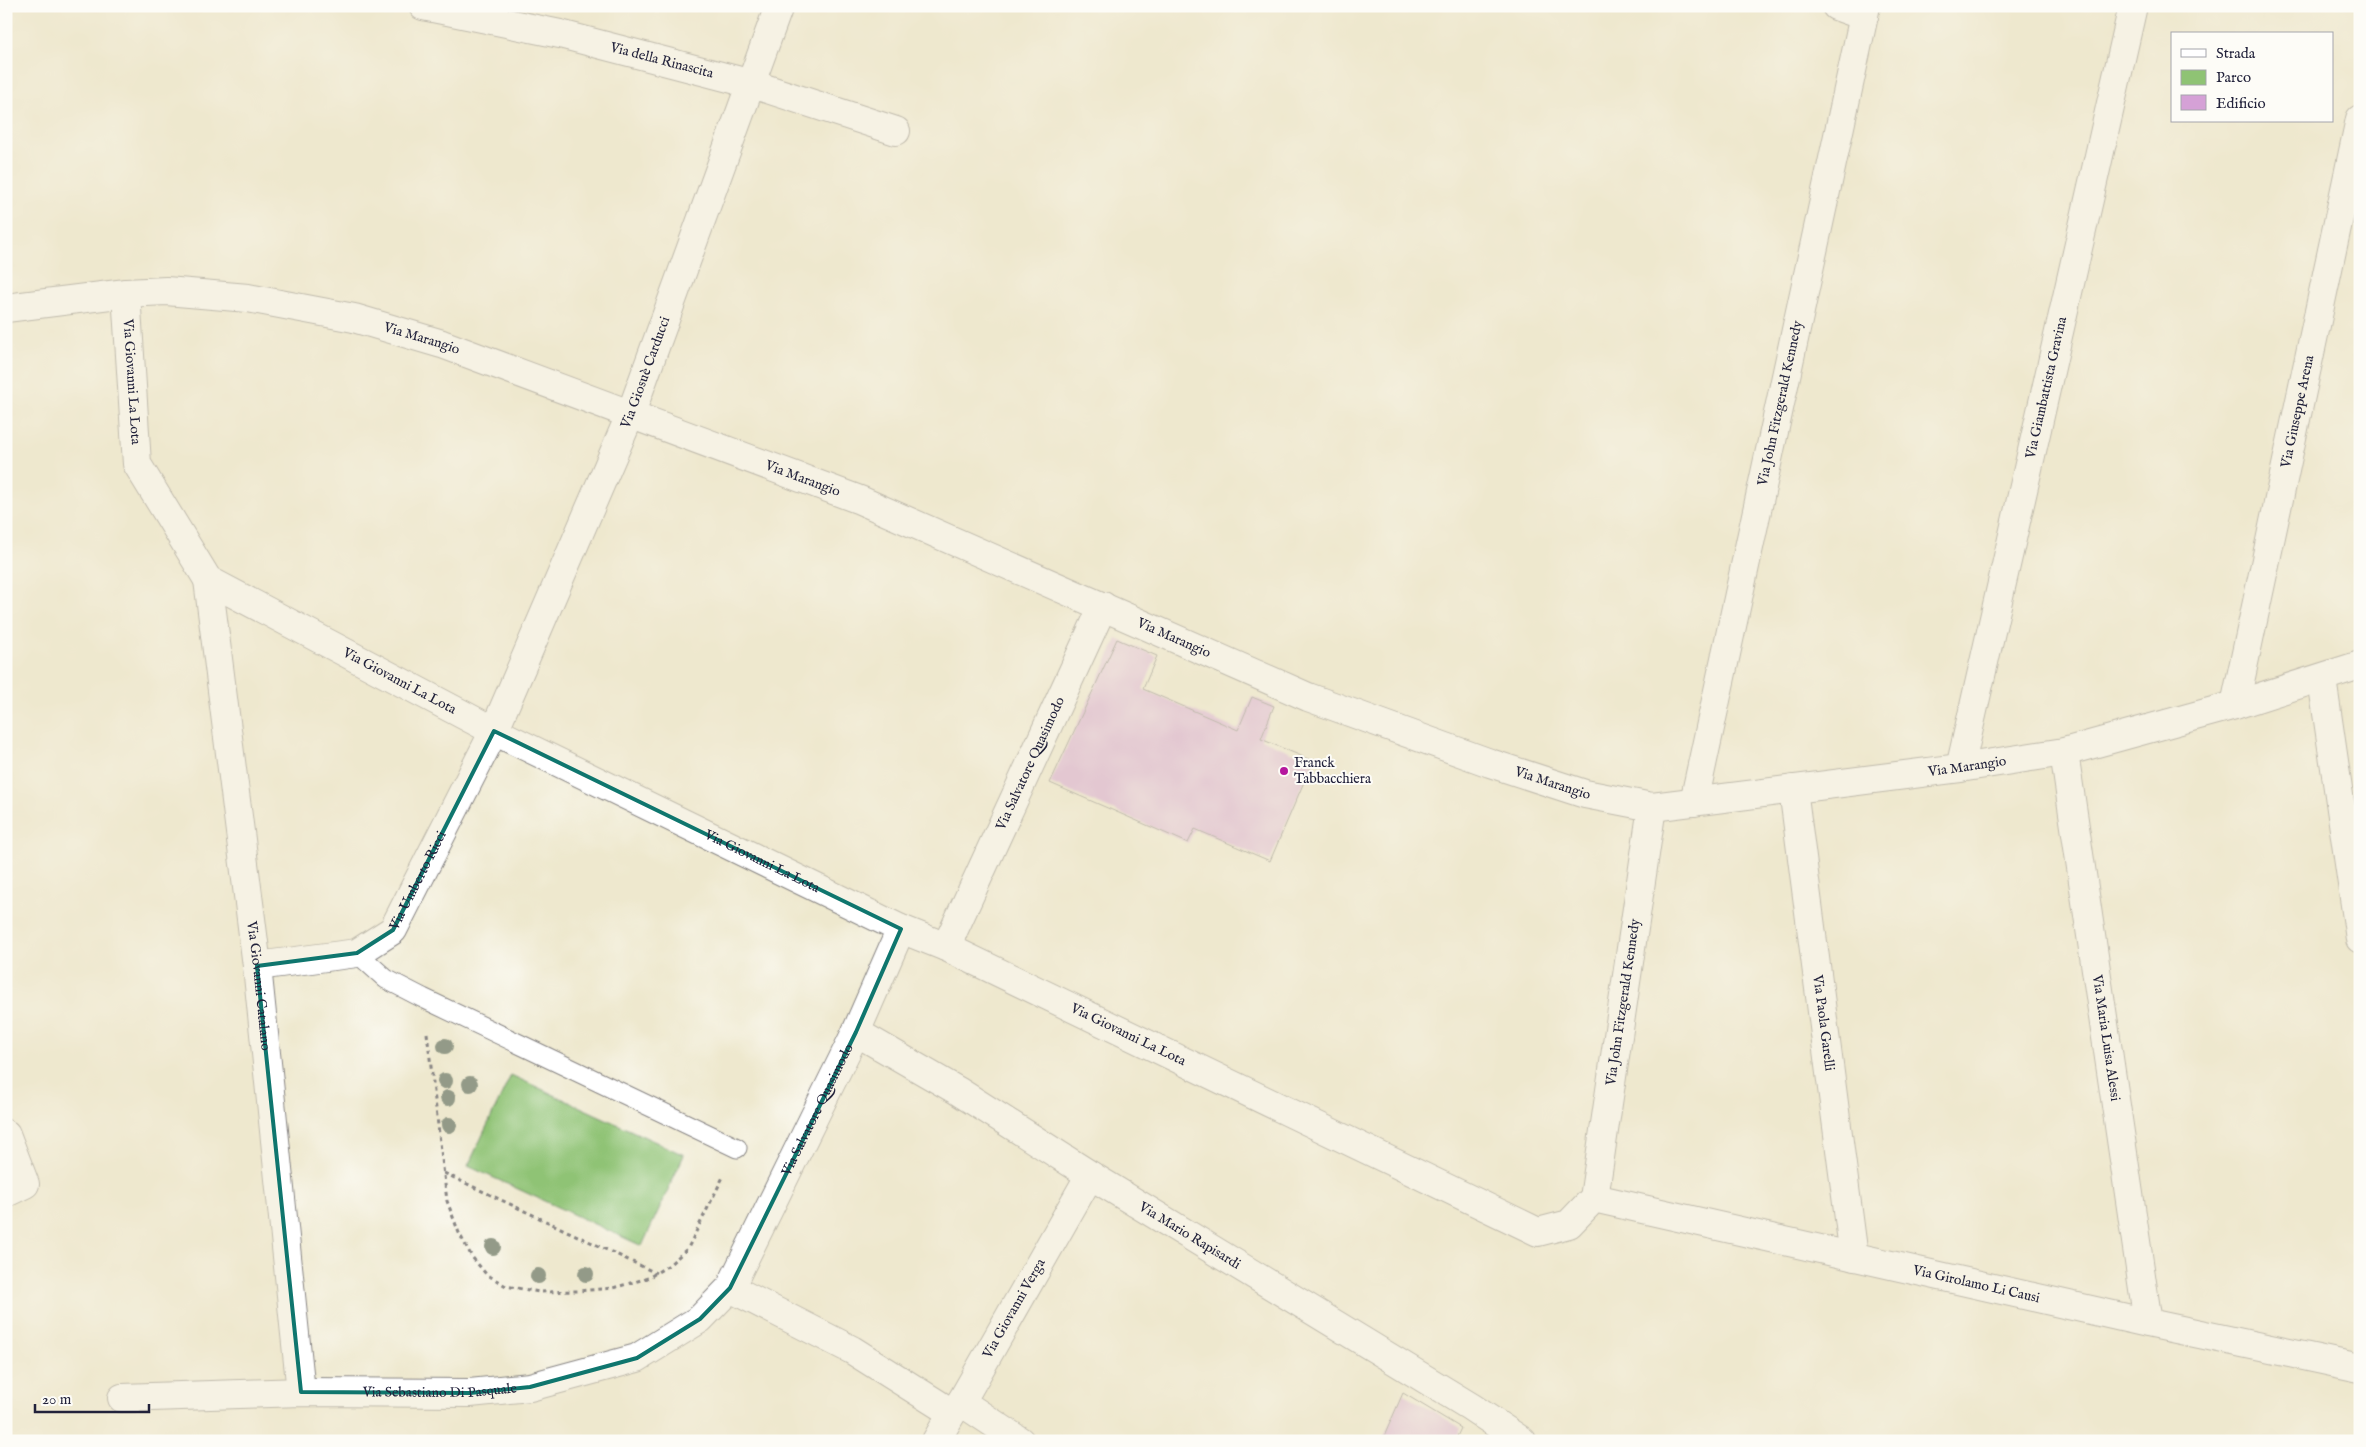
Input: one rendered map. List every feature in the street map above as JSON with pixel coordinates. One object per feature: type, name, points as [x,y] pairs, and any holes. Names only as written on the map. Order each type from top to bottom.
[{"type":"street","name":"Via della Rinascita","points":[[423,6],[560,34],[752,84],[896,131]]},
{"type":"street","name":"Via Giosuè Carducci","points":[[494,731],[632,413],[779,6]]},
{"type":"street","points":[[1836,6],[1865,11]]},
{"type":"street","name":"Via Giambattista Gravina","points":[[1960,768],[2133,6]]},
{"type":"street","name":"Via John Fitzgerald Kennedy","points":[[1694,802],[1865,11]]},
{"type":"street","name":"Via Giuseppe Arena","points":[[2235,705],[2360,119]]},
{"type":"street","name":"Via Marangio","points":[[6,308],[126,293],[166,291],[248,298],[354,318],[442,344],[632,413],[860,500],[1308,697],[1490,763],[1577,791],[1652,807],[1960,768],[2064,752],[2235,705],[2322,679],[2360,665]]},
{"type":"street","name":"Via Giovanni La Lota","points":[[126,293],[137,464],[208,580],[494,731],[901,929],[946,947],[1538,1232],[1569,1224],[1594,1198]]},
{"type":"street","name":"Via Giovanni Catalano","points":[[208,580],[257,966],[301,1392]]},
{"type":"street","name":"Via Salvatore Quasimodo","points":[[946,947],[1103,606]]},
{"type":"street","points":[[2322,679],[2360,939]]},
{"type":"street","name":"Via Umberto Ricci","points":[[257,966],[357,952],[393,930],[494,731]]},
{"type":"street","name":"Via Maria Luisa Alessi","points":[[2064,752],[2148,1323]]},
{"type":"street","name":"Via Paola Garelli","points":[[1793,789],[1854,1256]]},
{"type":"street","name":"Via John Fitzgerald Kennedy","points":[[1594,1198],[1652,807]]},
{"type":"street","name":"Via Salvatore Quasimodo","points":[[730,1288],[856,1032],[901,929]]},
{"type":"street","name":"Via Mario Rapisardi","points":[[856,1032],[958,1091],[1090,1175],[1462,1402],[1522,1441]]},
{"type":"street","points":[[6,1134],[16,1188]]},
{"type":"street","name":"Via Giovanni Verga","points":[[936,1441],[1090,1175]]},
{"type":"street","name":"Via Girolamo Li Causi","points":[[1594,1198],[2148,1323],[2360,1368]]},
{"type":"street","points":[[730,1288],[852,1350],[1020,1441]]},
{"type":"street","name":"Via Sebastiano Di Pasquale","points":[[122,1398],[301,1392],[470,1393],[530,1387],[637,1358],[700,1319],[730,1288]]},
{"type":"lane","points":[[357,952],[386,979],[737,1148]]},
{"type":"path","points":[[423,998],[447,1201],[459,1233],[472,1257],[486,1274],[506,1286],[539,1292],[578,1291],[613,1288],[648,1278],[688,1248],[737,1148]]},
{"type":"path","points":[[444,1172],[656,1273]]},
{"type":"highlighted area","points":[[494,731],[901,929],[856,1032],[730,1288],[700,1319],[637,1358],[530,1387],[470,1393],[301,1392],[257,966],[357,953],[393,930]]},
{"type":"green space","points":[[511,1075],[684,1155],[642,1246],[468,1166]]},
{"type":"building","points":[[1117,639],[1157,656],[1143,689],[1238,730],[1252,697],[1274,706],[1261,739],[1313,761],[1270,861],[1195,829],[1188,843],[1050,783]]},
{"type":"building","points":[[1403,1393],[1461,1428],[1455,1441],[1382,1441]]},
{"type":"place","name":"Franck Tabbacchiera","points":[[1284,771]]}]
